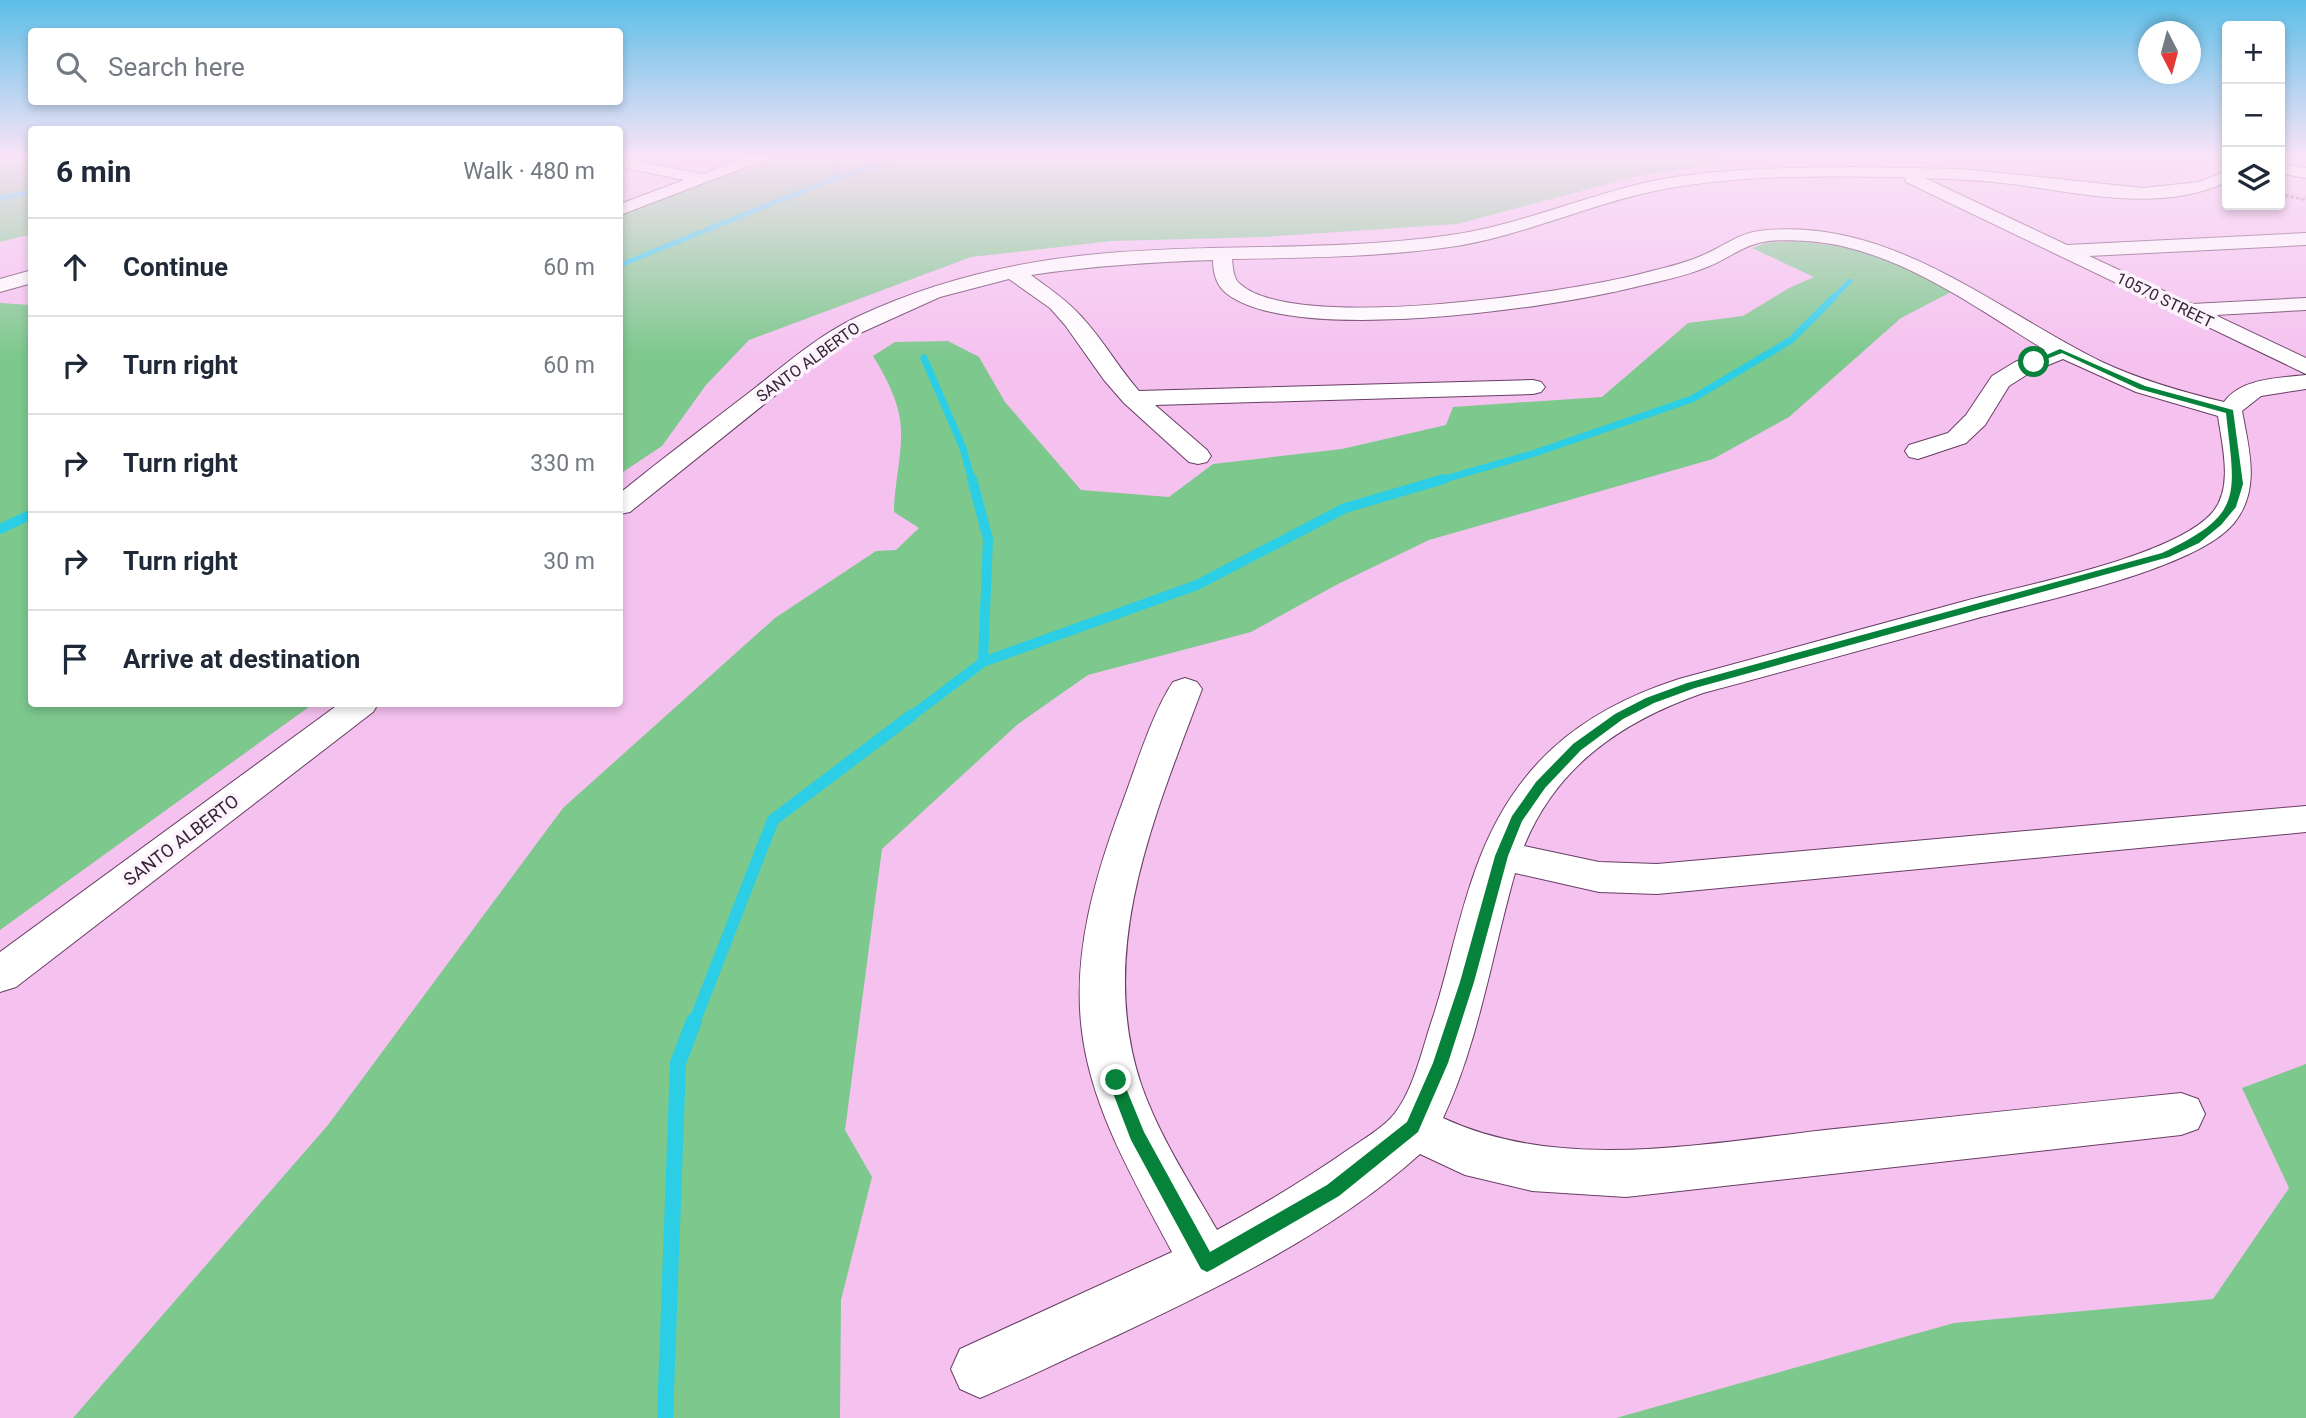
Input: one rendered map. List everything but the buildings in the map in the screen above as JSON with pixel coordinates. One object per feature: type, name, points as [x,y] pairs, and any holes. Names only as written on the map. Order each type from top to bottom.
[{"type":"street","name":"SANTO ALBERTO","points":[[623,504],[837,337],[913,300],[1013,272],[1123,258],[1381,249],[1469,238],[1534,223]]},
{"type":"street","name":"10570 STREET","points":[[2007,223],[2306,368]]},
{"type":"street","points":[[1222,254],[1224,277],[1233,289],[1245,298],[1278,308],[1363,312],[1470,307],[1527,301],[1672,272],[1715,257],[1743,241],[1758,237],[1860,237],[2063,351],[2142,387],[2230,411]]},
{"type":"street","points":[[2064,251],[2306,239]]},
{"type":"street","points":[[1013,272],[1057,304],[1073,320],[1112,375],[1133,398],[1198,456]]},
{"type":"street","points":[[0,286],[28,277]]},
{"type":"street","points":[[2188,311],[2306,304]]},
{"type":"street","points":[[1918,451],[1957,438],[1976,420],[2000,382],[2023,367],[2063,351]]},
{"type":"street","points":[[980,1369],[1207,1263],[1333,1190],[1413,1127],[1440,1063],[1467,982],[1502,856],[1516,820],[1541,785],[1577,747],[1619,716],[1650,700],[1691,686],[2113,571],[2165,555],[2196,541],[2232,507],[2238,484],[2230,411],[2242,395],[2306,382]]},
{"type":"street","points":[[1133,398],[1533,387]]},
{"type":"street","points":[[1185,689],[1121,856],[1105,942],[1101,1006],[1116,1080],[1137,1135],[1207,1263]]},
{"type":"street","name":"SANTO ALBERTO","points":[[0,975],[357,707]]},
{"type":"street","points":[[1502,856],[1599,877],[1657,879],[2306,819]]},
{"type":"street","points":[[1413,1127],[1465,1152],[1532,1168],[1626,1174],[2181,1114]]},
{"type":"green space","points":[[0,223],[28,223],[28,235],[0,242]]},
{"type":"green space","points":[[623,223],[1460,223],[1264,237],[1112,241],[971,257],[749,340],[706,385],[662,446],[623,472]]},
{"type":"green space","points":[[1796,241],[1861,249],[1889,259],[1951,292],[1901,318],[1789,417],[1713,459],[1429,540],[1338,584],[1251,632],[1088,675],[1018,724],[882,849],[845,1130],[872,1177],[841,1300],[840,1418],[73,1418],[328,1125],[563,808],[775,618],[876,551],[896,550],[919,528],[894,512],[900,421],[892,392],[873,356],[895,342],[948,341],[979,357],[1005,402],[1081,490],[1169,497],[1213,464],[1342,449],[1446,425],[1453,407],[1602,397],[1688,323],[1743,316],[1789,288],[1814,277],[1752,248],[1765,243]]},
{"type":"green space","points":[[0,303],[28,305],[28,707],[309,707],[0,930]]},
{"type":"green space","points":[[2306,1064],[2306,1418],[1616,1418],[1954,1323],[2213,1299],[2289,1188],[2242,1088]]},
{"type":"waterway","points":[[623,264],[723,223]]},
{"type":"waterway","points":[[1438,481],[1532,454],[1692,399],[1791,340],[1850,281]]},
{"type":"waterway","points":[[924,358],[963,448],[972,481]]},
{"type":"waterway","points":[[972,479],[988,539],[983,662]]},
{"type":"waterway","points":[[983,662],[1197,585],[1345,508],[1444,479]]},
{"type":"waterway","points":[[0,529],[28,516]]},
{"type":"waterway","points":[[910,717],[983,662]]},
{"type":"waterway","points":[[694,1023],[773,820],[912,715]]},
{"type":"waterway","points":[[665,1418],[678,1063],[694,1021]]},
{"type":"route","points":[[1116,1080],[1137,1135],[1207,1263],[1333,1190],[1413,1127],[1440,1063],[1467,982],[1502,856],[1516,820],[1541,785],[1577,747],[1619,716],[1650,700],[1691,686],[2165,555],[2196,541],[2232,507],[2238,484],[2230,411],[2142,387],[2063,351],[2034,362]]}]
